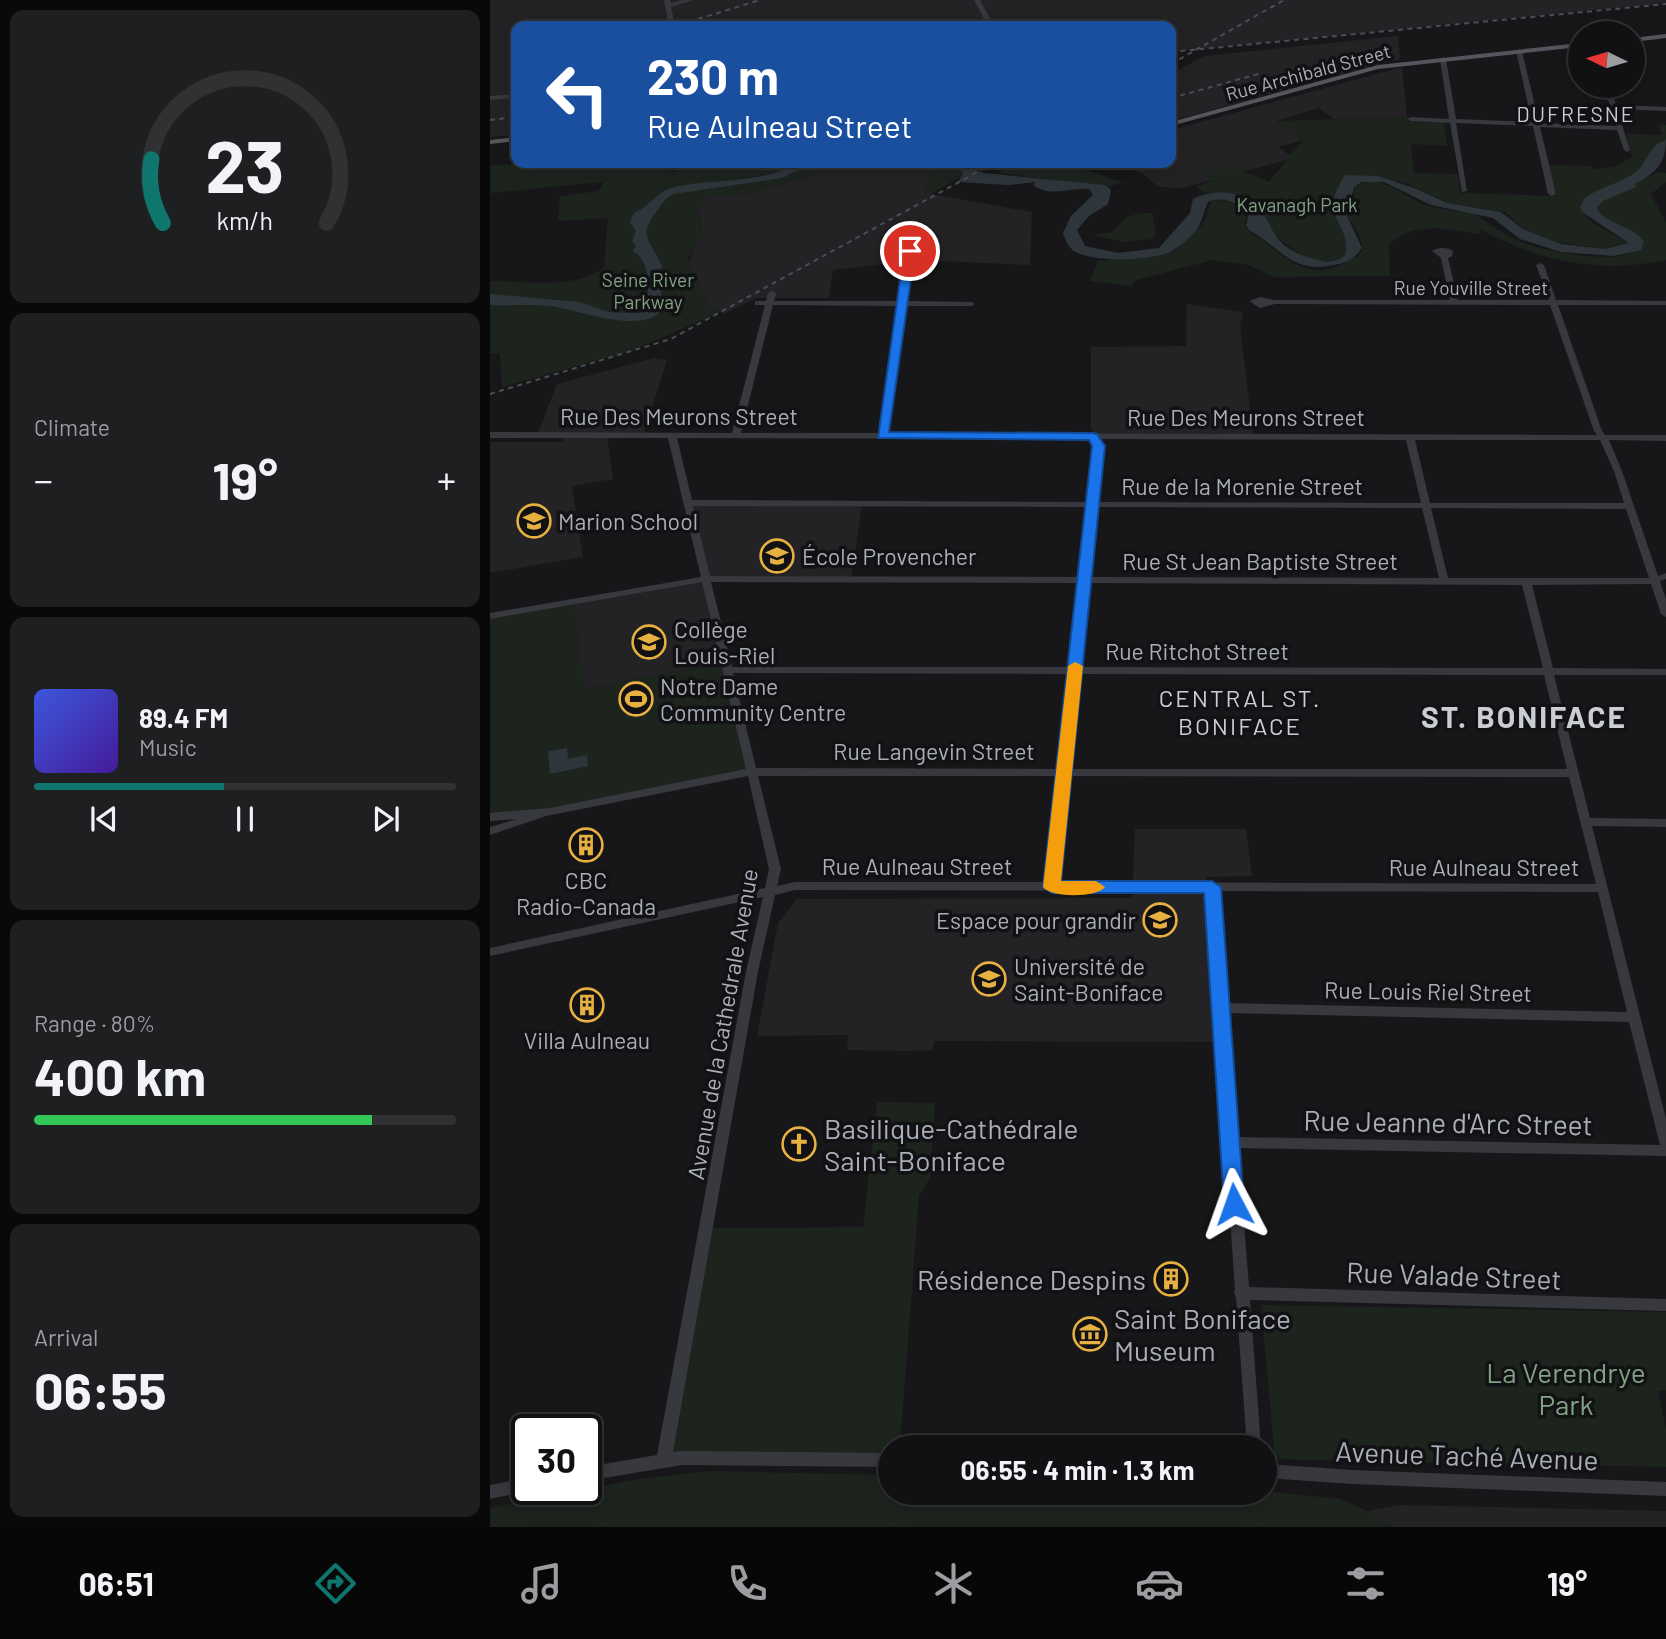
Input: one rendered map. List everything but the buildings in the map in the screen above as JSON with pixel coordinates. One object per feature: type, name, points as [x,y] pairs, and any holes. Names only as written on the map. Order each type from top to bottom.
[{"type":"main road","points":[[1645,39],[1666,36]]},
{"type":"main road","name":"Rue Archibald Street","points":[[1176,123],[1378,67],[1568,46]]},
{"type":"main road","points":[[490,142],[511,140]]},
{"type":"street","points":[[671,21],[668,3],[690,0]]},
{"type":"street","points":[[977,0],[988,21]]},
{"type":"street","points":[[1519,51],[1552,194]]},
{"type":"street","points":[[1443,59],[1464,191]]},
{"type":"street","points":[[490,98],[511,96]]},
{"type":"street","points":[[1611,98],[1627,150]]},
{"type":"street","points":[[1614,107],[1666,109]]},
{"type":"street","points":[[1411,120],[1620,128]]},
{"type":"street","points":[[882,435],[915,222]]},
{"type":"street","points":[[1444,257],[1455,303]]},
{"type":"street","points":[[1540,265],[1666,614]]},
{"type":"street","points":[[736,436],[772,293]]},
{"type":"street","name":"Rue Youville Street","points":[[1275,302],[1666,303]]},
{"type":"street","points":[[758,303],[971,304]]},
{"type":"street","name":"Rue Des Meurons Street","points":[[490,435],[1666,438]]},
{"type":"street","name":"Avenue de la Cathedrale Avenue","points":[[664,1459],[752,972],[775,869],[672,436]]},
{"type":"street","points":[[1052,887],[1098,446],[1093,436]]},
{"type":"street","points":[[1410,437],[1444,581]]},
{"type":"street","name":"Rue de la Morenie Street","points":[[687,503],[1629,506]]},
{"type":"street","name":"Rue St Jean Baptiste Street","points":[[490,616],[705,579],[1526,581],[1654,580],[1666,576]]},
{"type":"street","points":[[1526,581],[1634,1017],[1661,1103],[1666,1145]]},
{"type":"street","name":"Rue Ritchot Street","points":[[727,670],[1666,672]]},
{"type":"street","name":"Rue Langevin Street","points":[[490,831],[550,812],[751,772],[1573,773]]},
{"type":"street","name":"Rue Langevin Street","points":[[490,817],[550,812]]},
{"type":"street","points":[[1586,822],[1666,823]]},
{"type":"street","name":"Rue Aulneau Street","points":[[490,952],[795,886],[1602,888]]},
{"type":"street","points":[[1212,887],[1253,1435]]},
{"type":"street","name":"Rue Louis Riel Street","points":[[1220,1008],[1634,1017]]},
{"type":"street","name":"Rue Jeanne d'Arc Street","points":[[1229,1142],[1666,1151]]},
{"type":"street","name":"Rue Valade Street","points":[[1241,1293],[1666,1305]]},
{"type":"street","points":[[602,1471],[664,1459],[878,1460]]},
{"type":"street","name":"Avenue Taché Avenue","points":[[1277,1472],[1666,1489]]},
{"type":"street","points":[[490,1492],[511,1488]]},
{"type":"shaded area","points":[[490,0],[1666,0],[1666,3],[1176,52],[1176,21],[511,21],[511,96],[490,98]]},
{"type":"shaded area","points":[[1398,36],[1400,59],[1176,120],[1176,71],[1204,56]]},
{"type":"shaded area","points":[[1402,67],[1407,117],[1334,119],[1319,108],[1277,121],[1303,140],[1278,147],[1294,158],[1182,188],[1159,187],[1140,172],[1125,168],[1176,168],[1176,129]]},
{"type":"shaded area","points":[[511,98],[511,135],[490,137],[490,100]]},
{"type":"shaded area","points":[[1666,140],[1664,155],[1654,172],[1635,184],[1636,187],[1603,201],[1597,208],[1605,218],[1633,232],[1644,242],[1641,250],[1614,256],[1561,252],[1520,239],[1493,218],[1431,205],[1384,182],[1362,182],[1354,187],[1347,216],[1362,248],[1348,261],[1320,267],[1298,263],[1249,230],[1246,225],[1248,217],[1240,208],[1221,199],[1209,201],[1194,234],[1172,251],[1151,257],[1108,259],[1074,251],[1063,233],[1071,216],[1093,195],[1089,189],[1046,191],[1033,185],[1036,182],[1008,185],[958,182],[963,174],[960,168],[972,168],[984,173],[1105,185],[1111,190],[1108,204],[1089,216],[1077,230],[1085,246],[1118,253],[1159,248],[1190,213],[1193,199],[1221,192],[1249,200],[1263,213],[1277,238],[1291,250],[1318,260],[1338,260],[1345,255],[1346,244],[1334,211],[1334,202],[1345,175],[1378,176],[1417,189],[1447,203],[1501,212],[1523,229],[1561,244],[1605,249],[1629,243],[1582,212],[1580,208],[1584,199],[1637,171],[1661,142]]},
{"type":"shaded area","points":[[803,168],[782,178],[673,194],[664,201],[647,230],[648,241],[662,267],[658,273],[663,308],[654,316],[626,321],[550,306],[490,305],[490,294],[579,302],[609,312],[639,313],[646,301],[648,285],[646,268],[633,250],[636,246],[632,241],[636,231],[630,222],[634,213],[674,187],[753,178]]},
{"type":"shaded area","points":[[831,168],[933,168],[926,189],[931,194],[1032,212],[1030,265],[916,260],[833,270],[829,298],[756,298],[724,314],[712,308],[698,288],[697,276],[688,264],[702,229],[697,205],[708,197],[749,194]]},
{"type":"shaded area","points":[[1187,304],[1243,312],[1240,326],[1253,434],[1095,435],[1091,429],[1091,347],[1186,346]]},
{"type":"shaded area","points":[[654,358],[667,360],[643,436],[607,436],[613,479],[572,486],[583,557],[490,573],[490,442],[564,442],[564,435],[537,435],[557,384]]},
{"type":"shaded area","points":[[687,503],[862,505],[851,580],[705,579],[725,662],[584,689],[573,602],[704,579]]},
{"type":"shaded area","points":[[567,748],[568,759],[587,755],[588,766],[550,774],[548,751]]},
{"type":"shaded area","name":"Université de Saint-Boniface","points":[[1135,829],[1246,829],[1252,876],[1206,877],[1214,1042],[934,1041],[933,1050],[910,1051],[847,1050],[848,1035],[757,1036],[778,923],[797,899],[1132,898]]},
{"type":"shaded area","points":[[1399,1505],[1666,1511],[1666,1527],[1389,1527],[1368,1511]]},
{"type":"green space","name":"Kavanagh Park","points":[[1407,117],[1414,122],[1444,123],[1447,146],[1411,144],[1414,173],[1457,174],[1461,193],[1557,196],[1549,165],[1591,166],[1592,169],[1614,167],[1632,157],[1626,134],[1662,135],[1659,125],[1666,125],[1666,140],[1661,141],[1641,167],[1627,179],[1584,199],[1580,209],[1590,221],[1628,243],[1605,249],[1554,242],[1524,229],[1505,212],[1448,203],[1406,183],[1354,175],[1335,197],[1336,215],[1346,243],[1345,255],[1327,262],[1307,257],[1288,246],[1274,232],[1259,208],[1247,198],[1223,192],[1204,193],[1196,186],[1213,181],[1198,170],[1238,169],[1269,182],[1303,140],[1276,121]]},
{"type":"green space","name":"Seine River Parkway","points":[[490,166],[675,168],[668,173],[684,168],[831,168],[749,194],[708,197],[697,205],[703,236],[688,263],[704,297],[720,312],[631,351],[502,387],[500,353],[490,354],[490,281],[564,282],[591,275],[604,268],[608,218],[558,221],[560,196],[599,191],[603,182],[490,193]]},
{"type":"green space","points":[[933,168],[976,168],[931,194],[926,189]]},
{"type":"green space","points":[[1006,168],[1061,168],[1088,171],[1123,182],[1108,187],[998,173]]},
{"type":"green space","points":[[1656,173],[1666,173],[1666,182],[1651,194],[1666,223],[1666,260],[1617,266],[1570,262],[1523,249],[1479,228],[1480,233],[1476,234],[1431,228],[1409,232],[1389,244],[1390,276],[1274,277],[1248,265],[1213,260],[1136,280],[1131,286],[1090,281],[1098,261],[1175,251],[1204,223],[1211,201],[1217,200],[1227,201],[1240,209],[1247,218],[1244,223],[1248,231],[1293,262],[1304,268],[1329,269],[1354,258],[1363,249],[1360,236],[1348,217],[1355,187],[1372,182],[1390,186],[1429,206],[1474,213],[1509,236],[1530,245],[1576,255],[1622,255],[1633,251],[1643,240],[1605,217],[1597,208],[1603,201]]},
{"type":"green space","points":[[1152,213],[1156,234],[1153,239],[1124,242],[1092,235],[1113,232],[1126,217]]},
{"type":"green space","points":[[573,602],[584,689],[725,662],[751,772],[550,812],[490,817],[490,616]]},
{"type":"green space","points":[[877,1102],[935,1103],[930,1178],[919,1195],[901,1435],[878,1435],[878,1460],[664,1459],[705,1228],[863,1227]]},
{"type":"green space","name":"La Verendrye Park","points":[[1261,1305],[1666,1312],[1666,1390],[1658,1391],[1666,1430],[1666,1467],[1277,1459],[1277,1435],[1273,1435]]},
{"type":"green space","points":[[711,1471],[878,1475],[878,1505],[1277,1505],[1277,1492],[1340,1499],[1368,1511],[1389,1527],[490,1527],[490,1508],[511,1504],[602,1505],[602,1486]]},
{"type":"railway","points":[[698,19],[760,0]]},
{"type":"railway","points":[[1197,50],[1284,0]]},
{"type":"railway","points":[[1197,50],[1666,4]]},
{"type":"railway","points":[[1176,52],[1197,50]]},
{"type":"railway","points":[[1176,61],[1197,50]]},
{"type":"railway","points":[[1176,97],[1262,73]]},
{"type":"railway","points":[[490,120],[511,118]]},
{"type":"railway","points":[[490,394],[671,339],[985,168]]},
{"type":"slow traffic","points":[[1075,666],[1052,887],[1096,887]]},
{"type":"place","name":"Marion School","points":[[534,521]]},
{"type":"place","name":"École Provencher","points":[[777,556]]},
{"type":"place","name":"Collège Louis-Riel","points":[[649,642]]},
{"type":"place","name":"Notre Dame Community Centre","points":[[636,699]]},
{"type":"place","name":"CBC Radio-Canada","points":[[586,845]]},
{"type":"place","name":"Espace pour grandir","points":[[1160,920]]},
{"type":"place","name":"Université de Saint-Boniface","points":[[989,979]]},
{"type":"place","name":"Villa Aulneau","points":[[587,1005]]},
{"type":"place","name":"Basilique-Cathédrale Saint-Boniface","points":[[799,1144]]},
{"type":"place","name":"Résidence Despins","points":[[1171,1279]]},
{"type":"place","name":"Saint Boniface Museum","points":[[1090,1334]]},
{"type":"district","name":"DUFRESNE","points":[[1576,113]]},
{"type":"district","name":"CENTRAL ST. BONIFACE","points":[[1240,711]]},
{"type":"district","name":"ST. BONIFACE","points":[[1524,716]]},
{"type":"route","points":[[910,251],[882,435],[1093,436],[1098,446],[1052,887],[1212,887],[1234,1204]]}]
